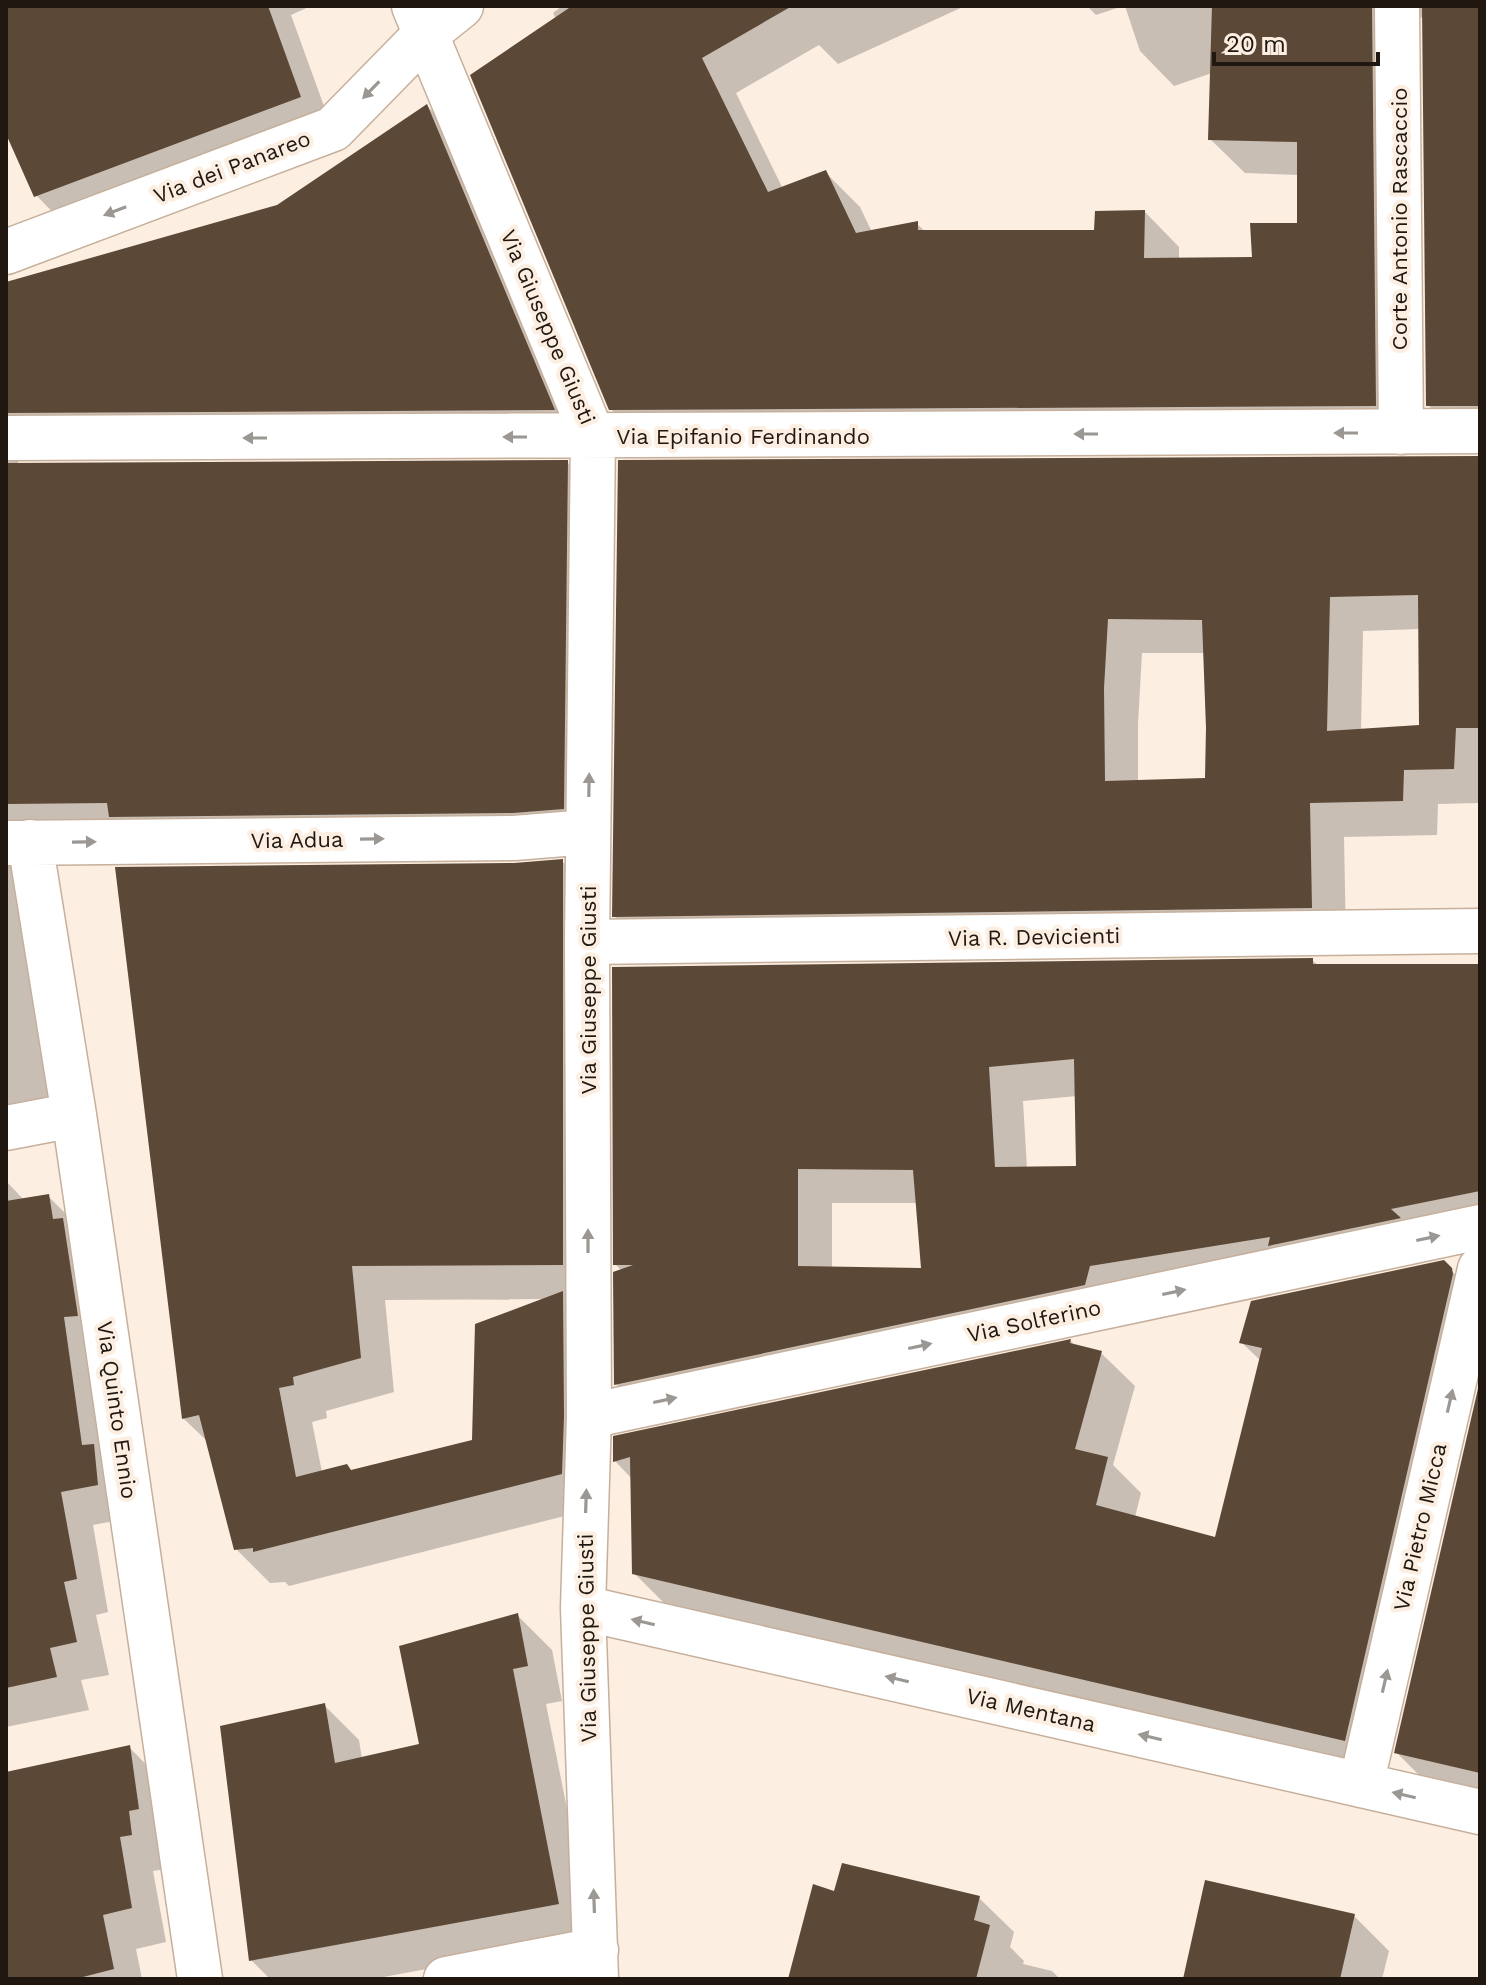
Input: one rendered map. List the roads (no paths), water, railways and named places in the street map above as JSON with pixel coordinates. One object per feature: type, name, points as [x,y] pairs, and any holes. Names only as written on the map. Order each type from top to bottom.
[{"type":"street","name":"Via dei Panareo","points":[[6,252],[333,129],[420,20],[461,6]]},
{"type":"street","name":"Corte Antonio Rascaccio","points":[[1397,6],[1401,432]]},
{"type":"street","name":"Via Giuseppe Giusti","points":[[420,20],[593,437],[587,942],[589,1416],[583,1608],[596,1965]]},
{"type":"street","name":"Via Epifanio Ferdinando","points":[[6,438],[1480,431]]},
{"type":"street","name":"Via Adua","points":[[18,842],[514,838],[588,832]]},
{"type":"street","name":"Via Quinto Ennio","points":[[18,842],[74,1115],[200,1979]]},
{"type":"street","name":"Via R. Devicienti","points":[[587,942],[1480,931]]},
{"type":"street","points":[[6,1128],[74,1115]]},
{"type":"street","name":"Via Solferino","points":[[589,1416],[1480,1227]]},
{"type":"street","name":"Via Pietro Micca","points":[[1361,1785],[1480,1269]]},
{"type":"street","name":"Via Mentana","points":[[583,1608],[1480,1812]]},
{"type":"street","points":[[446,1979],[596,1965]]}]
